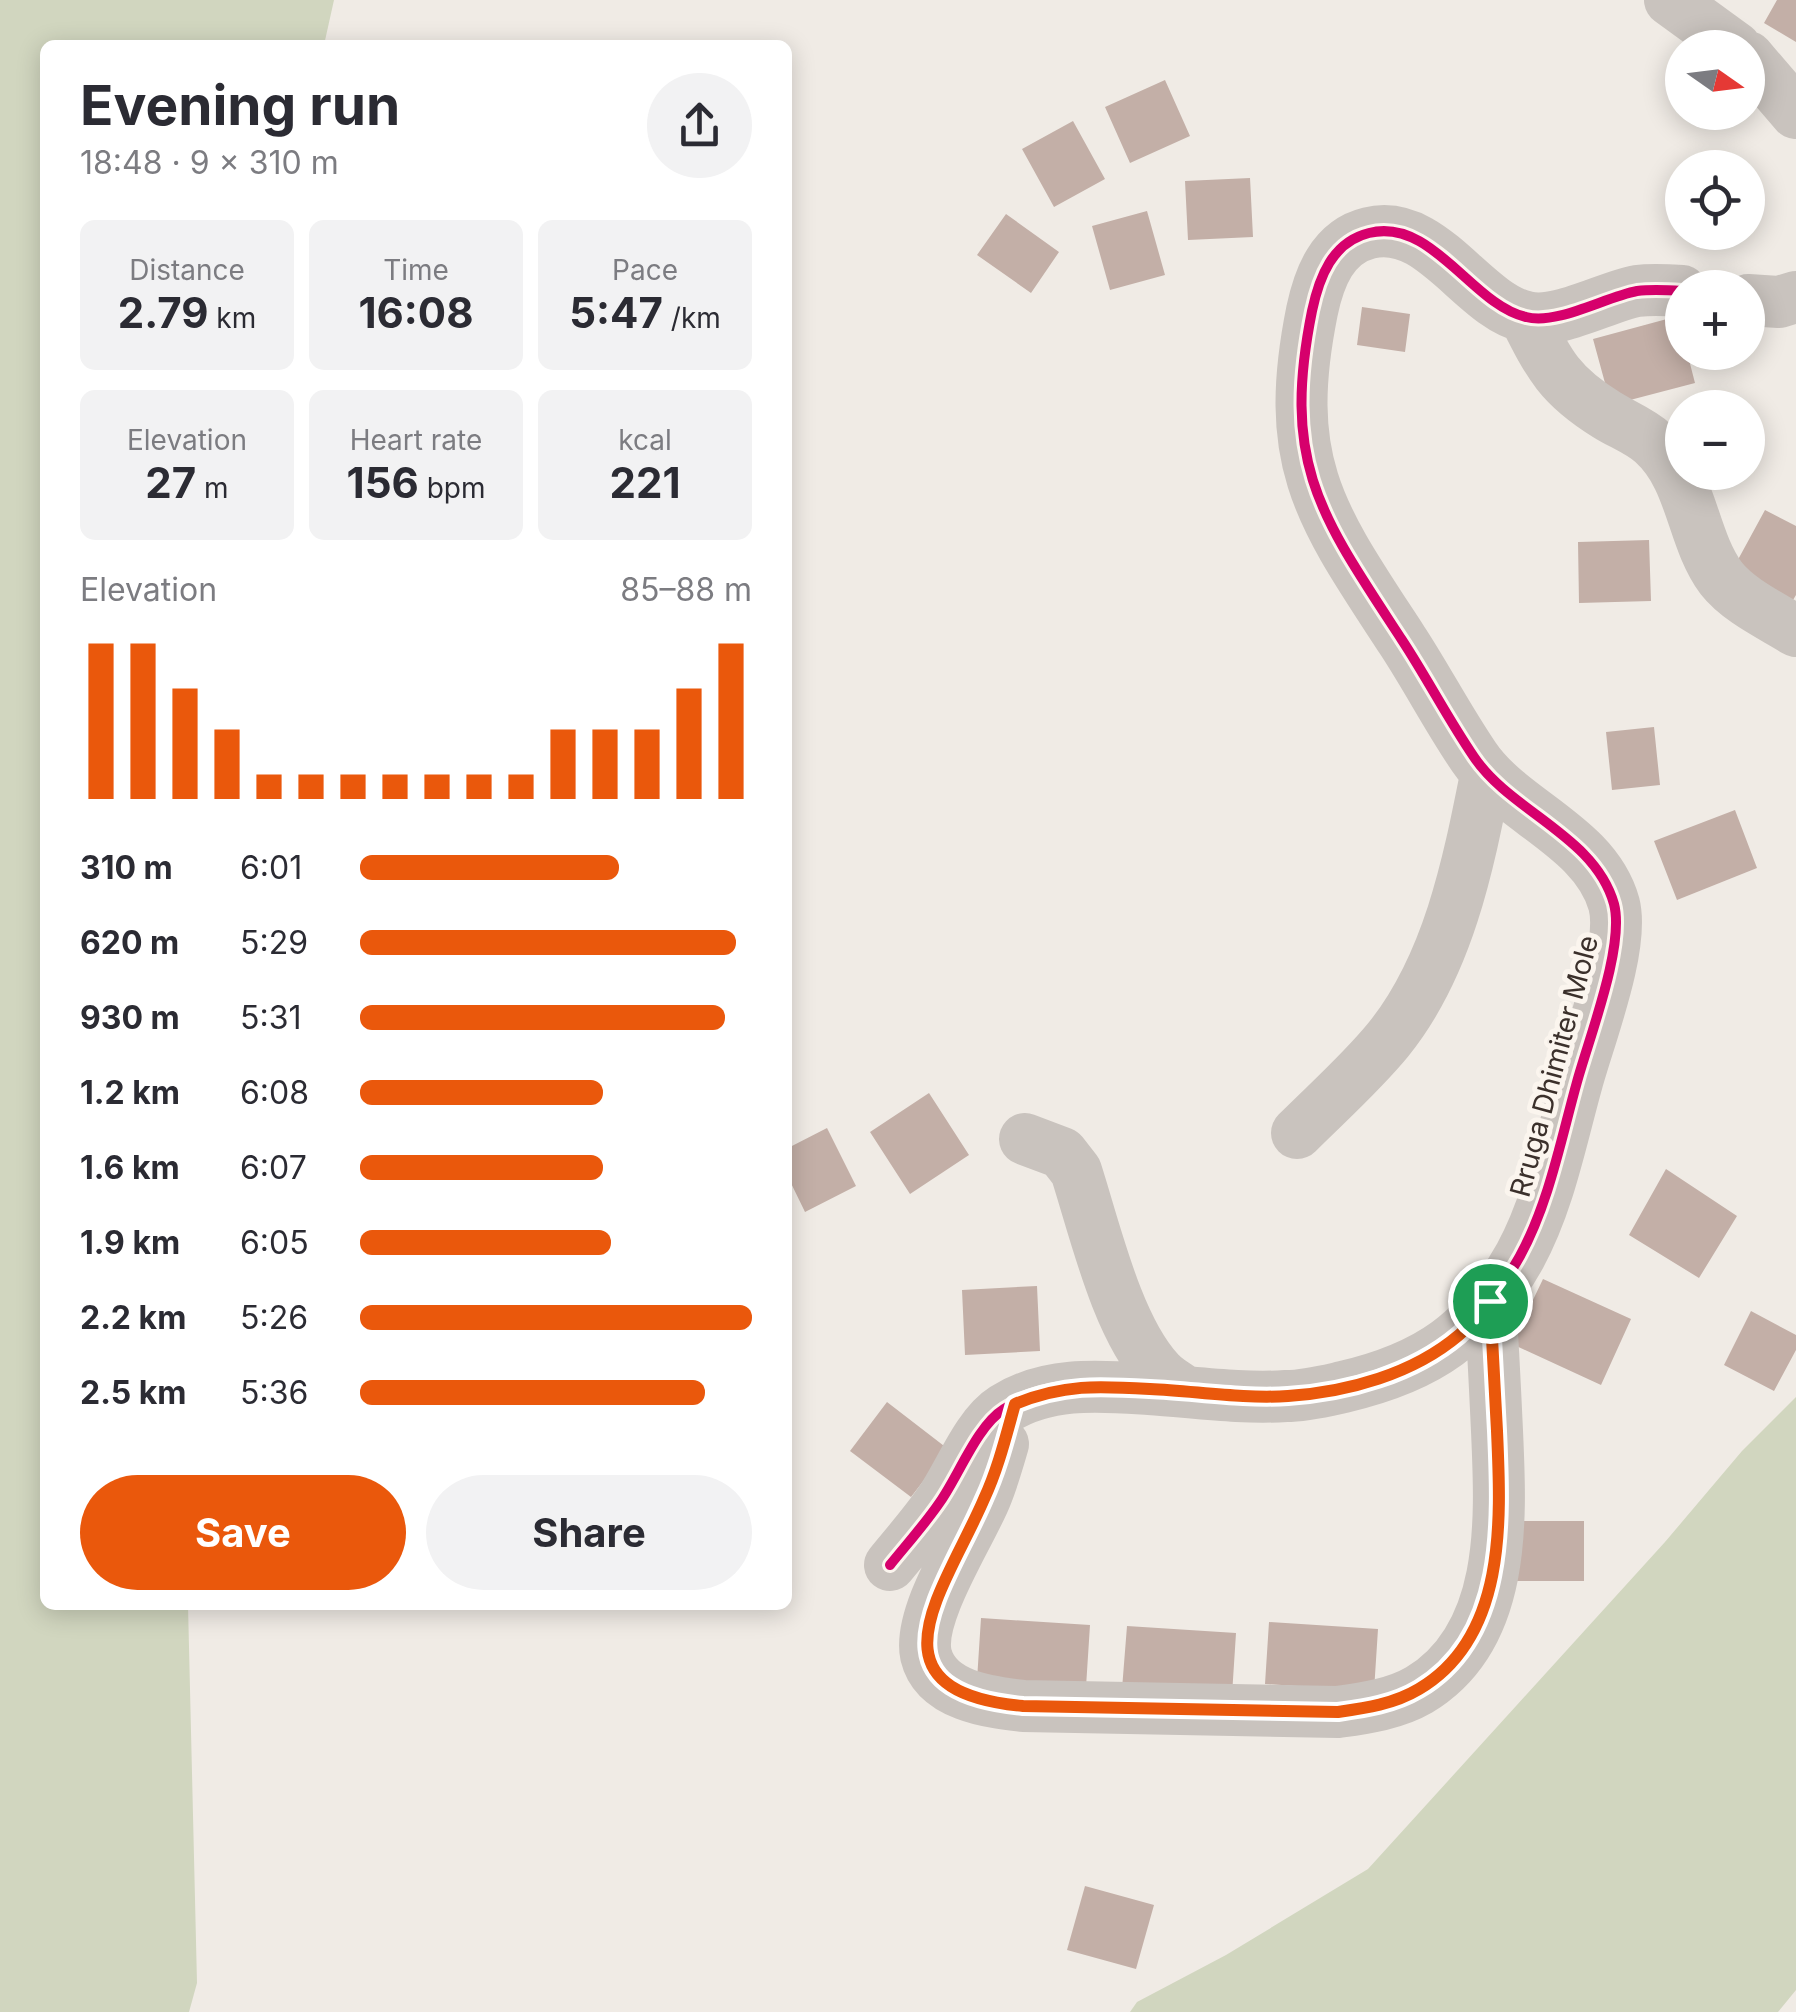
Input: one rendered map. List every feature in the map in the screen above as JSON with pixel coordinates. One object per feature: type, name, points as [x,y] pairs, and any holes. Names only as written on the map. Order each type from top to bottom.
[{"type":"street","points":[[1670,0],[1712,30]]},
{"type":"street","points":[[1702,0],[1724,30]]},
{"type":"street","points":[[1765,59],[1796,64]]},
{"type":"street","points":[[1765,76],[1796,113]]},
{"type":"street","name":"Rruga Dhimiter Mole","points":[[890,1564],[936,1509],[983,1430],[1003,1409],[1047,1391],[1096,1385],[1288,1396],[1390,1376],[1461,1334],[1490,1301],[1521,1254],[1541,1204],[1603,992],[1616,910],[1606,883],[1585,855],[1486,775],[1347,556],[1316,495],[1304,456],[1301,383],[1316,291],[1327,264],[1344,246],[1367,233],[1390,232],[1428,246],[1475,286],[1525,318]]},
{"type":"street","points":[[1665,291],[1641,290],[1547,317],[1525,318],[1549,366],[1571,390],[1653,443],[1689,497],[1710,558],[1722,579],[1796,631]]},
{"type":"street","points":[[1765,301],[1780,302],[1796,296]]},
{"type":"street","points":[[1297,1134],[1388,1040],[1413,1003],[1453,914],[1486,775]]},
{"type":"street","points":[[1025,1139],[1062,1153],[1076,1171],[1125,1316],[1160,1374],[1184,1390]]},
{"type":"street","points":[[1015,1404],[985,1498],[939,1594],[925,1653],[936,1675],[987,1702],[1023,1706],[1338,1712],[1380,1706],[1419,1690],[1452,1663],[1476,1628],[1488,1596],[1500,1511],[1490,1301]]},
{"type":"green space","points":[[0,0],[334,0],[325,40],[40,40],[40,1610],[188,1610],[197,1983],[189,2012],[0,2012]]},
{"type":"green space","points":[[1796,1397],[1796,1990],[1778,2012],[1130,2012],[1137,2002],[1226,1955],[1368,1869],[1665,1542],[1742,1451]]},
{"type":"building","points":[[1777,0],[1796,0],[1796,42],[1764,23]]},
{"type":"building","points":[[1165,80],[1190,136],[1130,163],[1105,107]]},
{"type":"building","points":[[1073,121],[1105,179],[1054,207],[1022,149]]},
{"type":"building","points":[[1250,178],[1253,237],[1188,240],[1185,181]]},
{"type":"building","points":[[1147,211],[1165,275],[1110,290],[1092,226]]},
{"type":"building","points":[[1006,214],[1059,252],[1031,293],[977,255]]},
{"type":"building","points":[[1362,307],[1410,314],[1405,352],[1357,345]]},
{"type":"building","points":[[1665,320],[1665,370],[1692,370],[1695,383],[1611,405],[1593,339]]},
{"type":"building","points":[[1765,510],[1796,526],[1793,600],[1734,567]]},
{"type":"building","points":[[1649,540],[1651,601],[1579,603],[1578,542]]},
{"type":"building","points":[[1654,727],[1660,785],[1612,790],[1606,732]]},
{"type":"building","points":[[1735,810],[1757,868],[1677,900],[1654,841]]},
{"type":"building","points":[[929,1093],[969,1155],[910,1194],[870,1132]]},
{"type":"building","points":[[827,1128],[856,1186],[805,1212],[792,1185],[792,1146]]},
{"type":"building","points":[[1666,1169],[1737,1216],[1699,1278],[1629,1235]]},
{"type":"building","points":[[1543,1279],[1631,1319],[1601,1385],[1512,1344]]},
{"type":"building","points":[[1037,1286],[1040,1351],[965,1355],[962,1290]]},
{"type":"building","points":[[1751,1311],[1796,1335],[1796,1350],[1774,1391],[1724,1365]]},
{"type":"building","points":[[887,1402],[948,1449],[911,1497],[850,1451]]},
{"type":"building","points":[[1517,1521],[1584,1521],[1584,1581],[1517,1581]]},
{"type":"building","points":[[981,1618],[1090,1625],[1086,1687],[977,1680]]},
{"type":"building","points":[[1269,1622],[1378,1629],[1374,1691],[1265,1684]]},
{"type":"building","points":[[1127,1626],[1236,1633],[1232,1695],[1122,1689]]},
{"type":"building","points":[[1085,1886],[1154,1905],[1136,1969],[1067,1950]]},
{"type":"cycle path","points":[[890,1565],[940,1502],[985,1427],[1021,1400],[1075,1387],[1269,1397],[1300,1395],[1373,1379],[1401,1369],[1447,1343],[1486,1307],[1520,1256],[1539,1214],[1597,1017],[1615,943],[1614,904],[1604,880],[1589,860],[1509,794],[1474,757],[1349,558],[1315,487],[1305,450],[1304,364],[1312,311],[1323,274],[1345,244],[1369,233],[1392,232],[1413,238],[1432,249],[1488,297],[1526,317],[1552,317],[1624,294],[1665,290]]},
{"type":"route","points":[[1490,1301],[1500,1511],[1496,1556],[1476,1628],[1452,1663],[1419,1690],[1380,1706],[1338,1712],[1023,1706],[987,1702],[936,1675],[925,1653],[929,1626],[939,1594],[985,1498],[1015,1404],[1047,1391],[1096,1385],[1288,1396],[1331,1389],[1390,1376],[1426,1358],[1461,1334],[1490,1301]]}]
